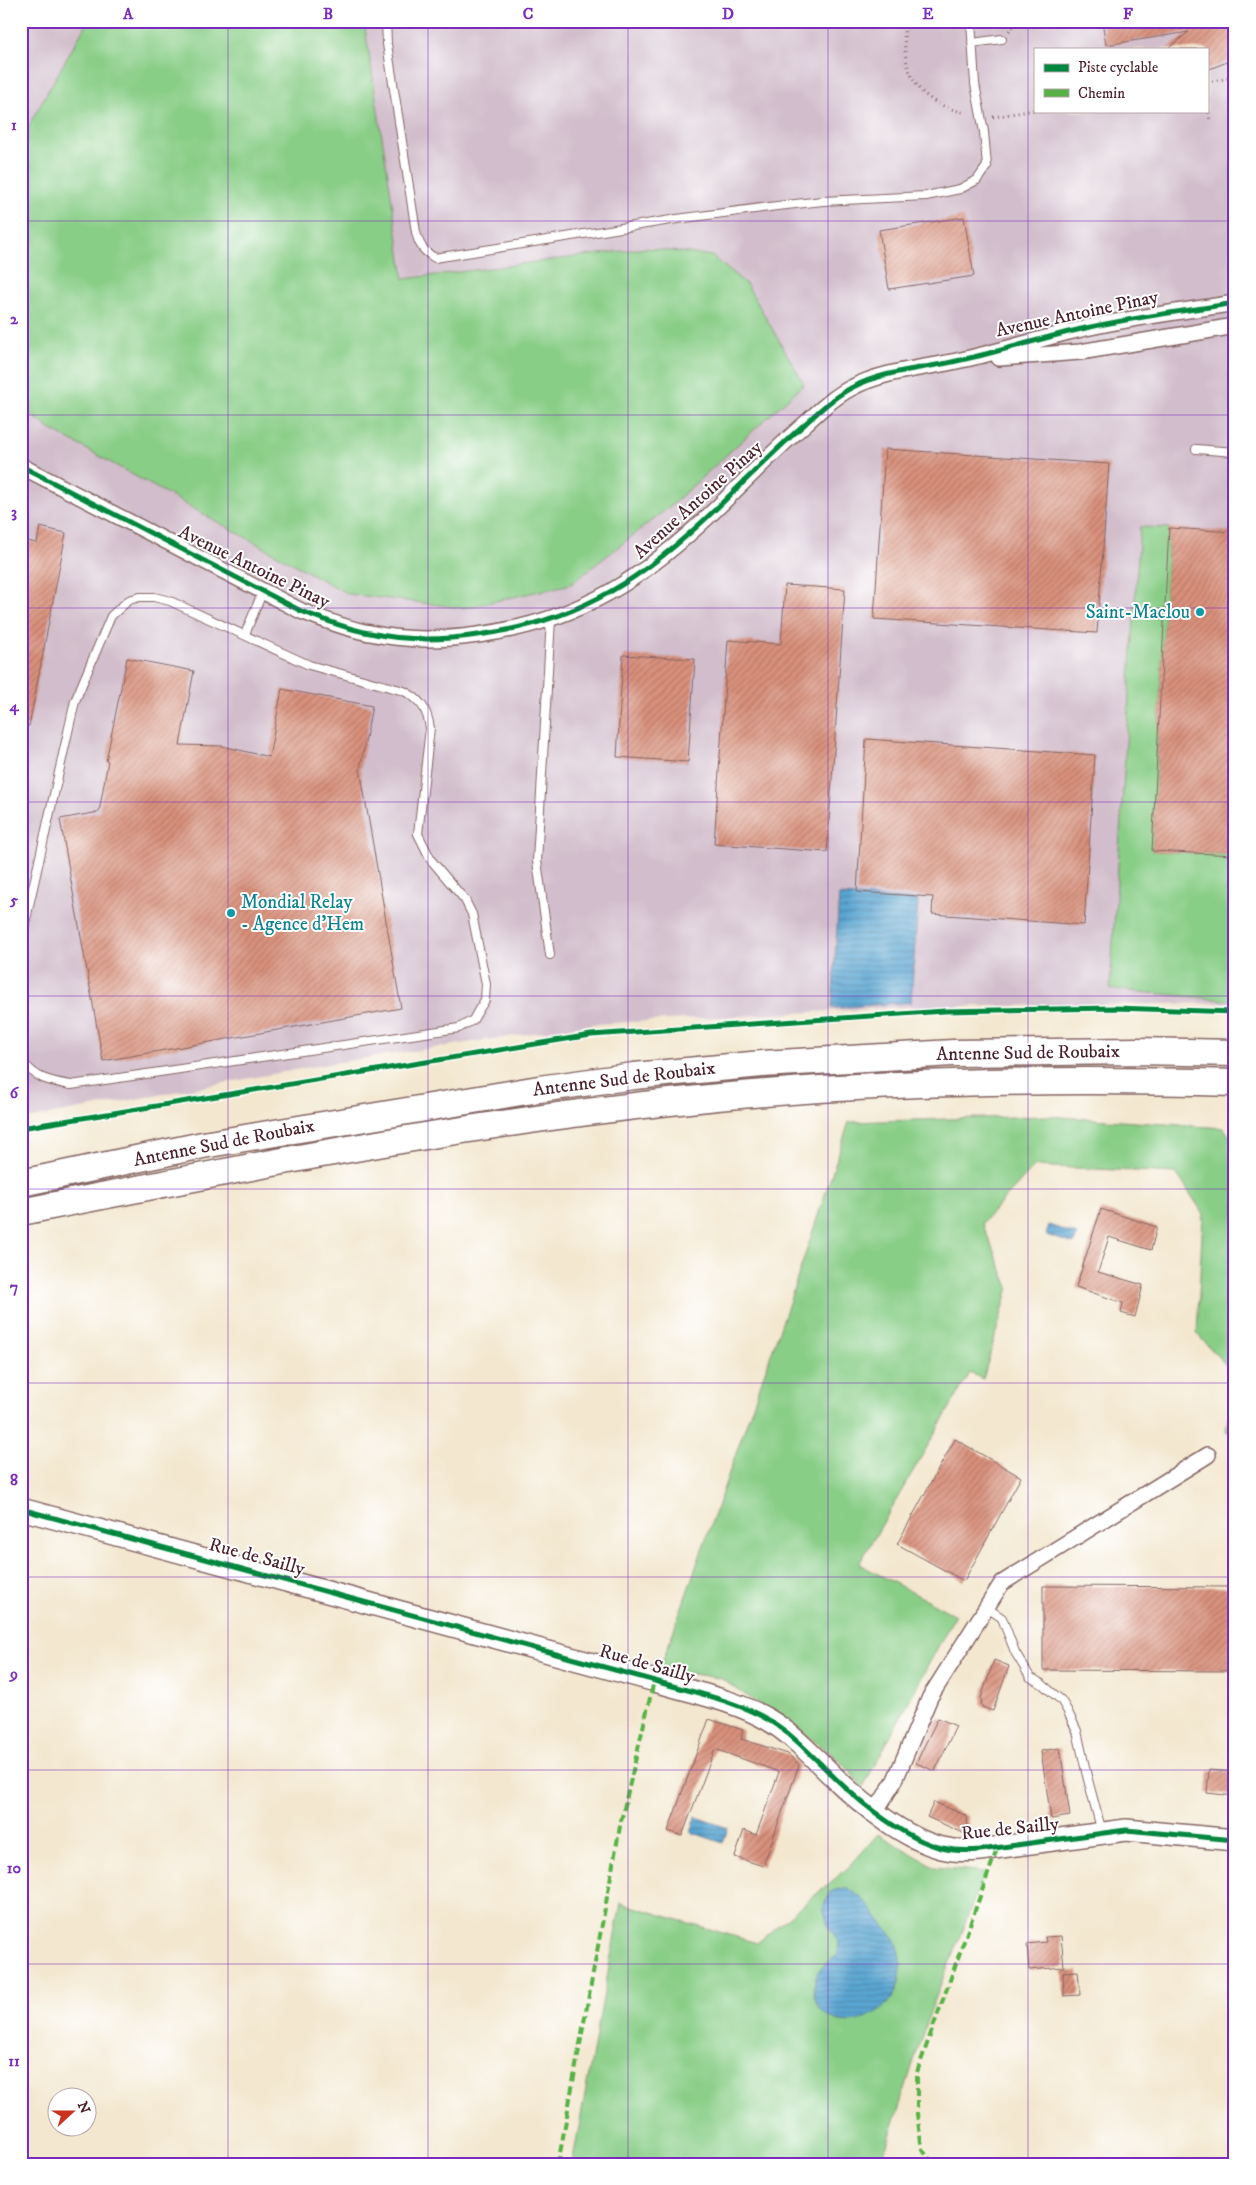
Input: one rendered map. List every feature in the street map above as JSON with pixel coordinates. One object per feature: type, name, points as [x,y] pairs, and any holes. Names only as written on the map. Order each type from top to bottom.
[{"type":"highway","name":"Antenne Sud de Roubaix","points":[[21,1183],[212,1144],[529,1090],[634,1076],[762,1064],[953,1053],[1137,1051],[1235,1053]]},
{"type":"highway","name":"Antenne Sud de Roubaix","points":[[21,1212],[418,1137],[673,1102],[772,1093],[978,1081],[1235,1083]]},
{"type":"street","name":"Avenue Antoine Pinay","points":[[21,466],[301,611],[347,628],[371,634],[434,639],[462,637],[520,627],[551,619],[571,612],[613,591],[674,547],[702,523],[794,433],[838,396],[876,377],[958,361],[1084,328],[1235,303]]},
{"type":"street","name":"Avenue Antoine Pinay","points":[[958,361],[1066,354],[1235,326]]},
{"type":"street","points":[[875,1812],[895,1780],[930,1697],[1002,1583],[1208,1455]]},
{"type":"street","name":"Rue de Sailly","points":[[21,1508],[652,1680],[734,1705],[766,1718],[786,1732],[875,1812],[920,1839],[942,1848],[961,1851],[997,1849],[1102,1832],[1126,1830],[1235,1840]]},
{"type":"lane","points":[[386,21],[387,44],[416,232],[419,244],[435,258],[713,214],[823,201],[926,196],[960,189],[977,180],[987,166],[975,84],[971,21]]},
{"type":"lane","points":[[972,43],[1002,39]]},
{"type":"lane","points":[[1196,449],[1235,452]]},
{"type":"lane","points":[[246,634],[263,591]]},
{"type":"lane","points":[[21,941],[75,701],[111,616],[129,600],[140,597],[154,597],[170,601],[246,634],[309,665],[404,691],[423,705],[428,715],[430,728],[418,834],[431,860],[465,900],[472,914],[486,984],[485,1000],[473,1020],[459,1028],[71,1085],[49,1081],[30,1072],[21,1060]]},
{"type":"lane","points":[[550,955],[537,861],[551,619]]},
{"type":"lane","points":[[986,1607],[1002,1618],[1015,1652],[1030,1677],[1042,1684],[1061,1700],[1067,1710],[1077,1731],[1102,1832]]},
{"type":"path","points":[[906,21],[905,60],[912,80],[923,93],[945,107],[981,116],[996,117],[1034,110]]},
{"type":"path","points":[[1208,82],[1235,77]]},
{"type":"path","points":[[1208,110],[1210,121]]},
{"type":"shaded area","points":[[21,21],[88,21],[30,123],[21,167]]},
{"type":"shaded area","points":[[364,21],[1235,21],[1235,1003],[904,1007],[595,1024],[333,1063],[21,1120],[21,407],[50,429],[712,256],[646,248],[404,279]]},
{"type":"green space","points":[[88,21],[364,21],[404,279],[646,248],[712,256],[747,285],[804,384],[674,503],[571,584],[464,608],[348,594],[50,429],[21,407],[21,167],[30,123]]},
{"type":"green space","points":[[1140,527],[1169,528],[1152,851],[1235,855],[1235,1001],[1110,989]]},
{"type":"green space","points":[[1047,1116],[1224,1128],[1235,1145],[1235,1375],[1197,1334],[1203,1213],[1176,1173],[1035,1166],[982,1223],[1009,1287],[983,1379],[970,1373],[859,1564],[955,1615],[863,1787],[839,1760],[808,1736],[720,1678],[660,1669],[790,1300],[849,1122]]},
{"type":"green space","points":[[1235,1381],[1235,1436],[1226,1431]]},
{"type":"green space","points":[[878,1834],[935,1867],[985,1872],[927,2020],[881,2164],[572,2164],[621,1903],[757,1943],[849,1867]]},
{"type":"water","points":[[839,895],[918,900],[911,1002],[832,1008]]},
{"type":"water","points":[[1049,1225],[1077,1235],[1074,1244],[1046,1235]]},
{"type":"water","points":[[696,1817],[728,1828],[723,1843],[691,1832]]},
{"type":"water","points":[[846,1887],[867,1903],[893,1936],[901,1958],[900,1976],[896,1992],[891,1999],[872,2014],[857,2021],[849,2022],[834,2019],[822,2011],[815,1999],[814,1991],[814,1985],[820,1970],[838,1955],[839,1942],[828,1926],[823,1907],[830,1892]]},
{"type":"building","points":[[1102,21],[1199,21],[1200,24],[1203,21],[1235,21],[1235,57],[1208,70],[1208,48],[1168,48],[1189,32],[1106,45]]},
{"type":"building","points":[[964,217],[974,276],[889,289],[879,230]]},
{"type":"building","points":[[885,449],[1109,464],[1097,633],[874,619]]},
{"type":"building","points":[[40,527],[66,533],[29,726],[21,726],[21,540],[37,543]]},
{"type":"building","name":"Saint-Maclou","points":[[1169,528],[1235,532],[1235,855],[1152,851]]},
{"type":"building","points":[[785,585],[845,589],[827,852],[714,844],[728,640],[781,644]]},
{"type":"building","points":[[623,655],[695,659],[688,762],[617,757]]},
{"type":"building","name":"Mondial Relay - Agence d'Hem","points":[[127,658],[194,671],[180,745],[222,746],[269,757],[282,689],[372,706],[360,769],[401,1008],[103,1061],[60,819],[99,812],[108,761],[106,761]]},
{"type":"building","points":[[866,739],[1095,755],[1084,925],[932,914],[933,897],[857,892]]},
{"type":"building","points":[[1101,1209],[1157,1227],[1151,1250],[1109,1237],[1098,1272],[1143,1285],[1135,1317],[1121,1313],[1123,1303],[1076,1287]]},
{"type":"building","points":[[955,1439],[1021,1477],[964,1581],[897,1544]]},
{"type":"building","points":[[1043,1586],[1232,1587],[1231,1671],[1043,1670]]},
{"type":"building","points":[[994,1660],[1009,1666],[993,1711],[982,1707],[981,1698]]},
{"type":"building","points":[[938,1718],[956,1726],[935,1771],[916,1763]]},
{"type":"building","points":[[709,1719],[743,1730],[741,1739],[788,1754],[799,1765],[763,1866],[735,1857],[744,1830],[756,1835],[779,1772],[715,1749],[682,1836],[668,1831]]},
{"type":"building","points":[[1060,1748],[1070,1816],[1051,1819],[1041,1751]]},
{"type":"building","points":[[1209,1770],[1235,1772],[1235,1796],[1207,1793]]},
{"type":"building","points":[[934,1802],[967,1816],[968,1835],[927,1817]]},
{"type":"building","points":[[1061,1936],[1064,1967],[1029,1970],[1027,1944],[1046,1942],[1045,1937]]},
{"type":"building","points":[[1078,1971],[1080,1995],[1064,1996],[1063,1972]]},
{"type":"marked path","points":[[558,2164],[621,1821],[654,1681]]},
{"type":"marked path","points":[[933,2164],[922,2149],[917,2114],[917,2072],[997,1849]]},
{"type":"cycle path","points":[[21,466],[301,611],[343,626],[383,636],[438,639],[478,635],[549,619],[581,607],[610,592],[638,574],[693,531],[822,409],[851,388],[864,382],[877,377],[977,356],[1086,328],[1141,317],[1235,303]]},
{"type":"cycle path","points":[[21,1128],[591,1035],[945,1011],[1115,1008],[1235,1012]]},
{"type":"cycle path","points":[[21,1509],[711,1696],[740,1706],[767,1719],[786,1732],[846,1788],[885,1820],[928,1844],[942,1848],[980,1850],[1126,1830],[1235,1840]]},
{"type":"place","name":"Saint-Maclou","points":[[1200,612]]},
{"type":"place","name":"Mondial Relay - Agence d'Hem","points":[[231,913]]}]
